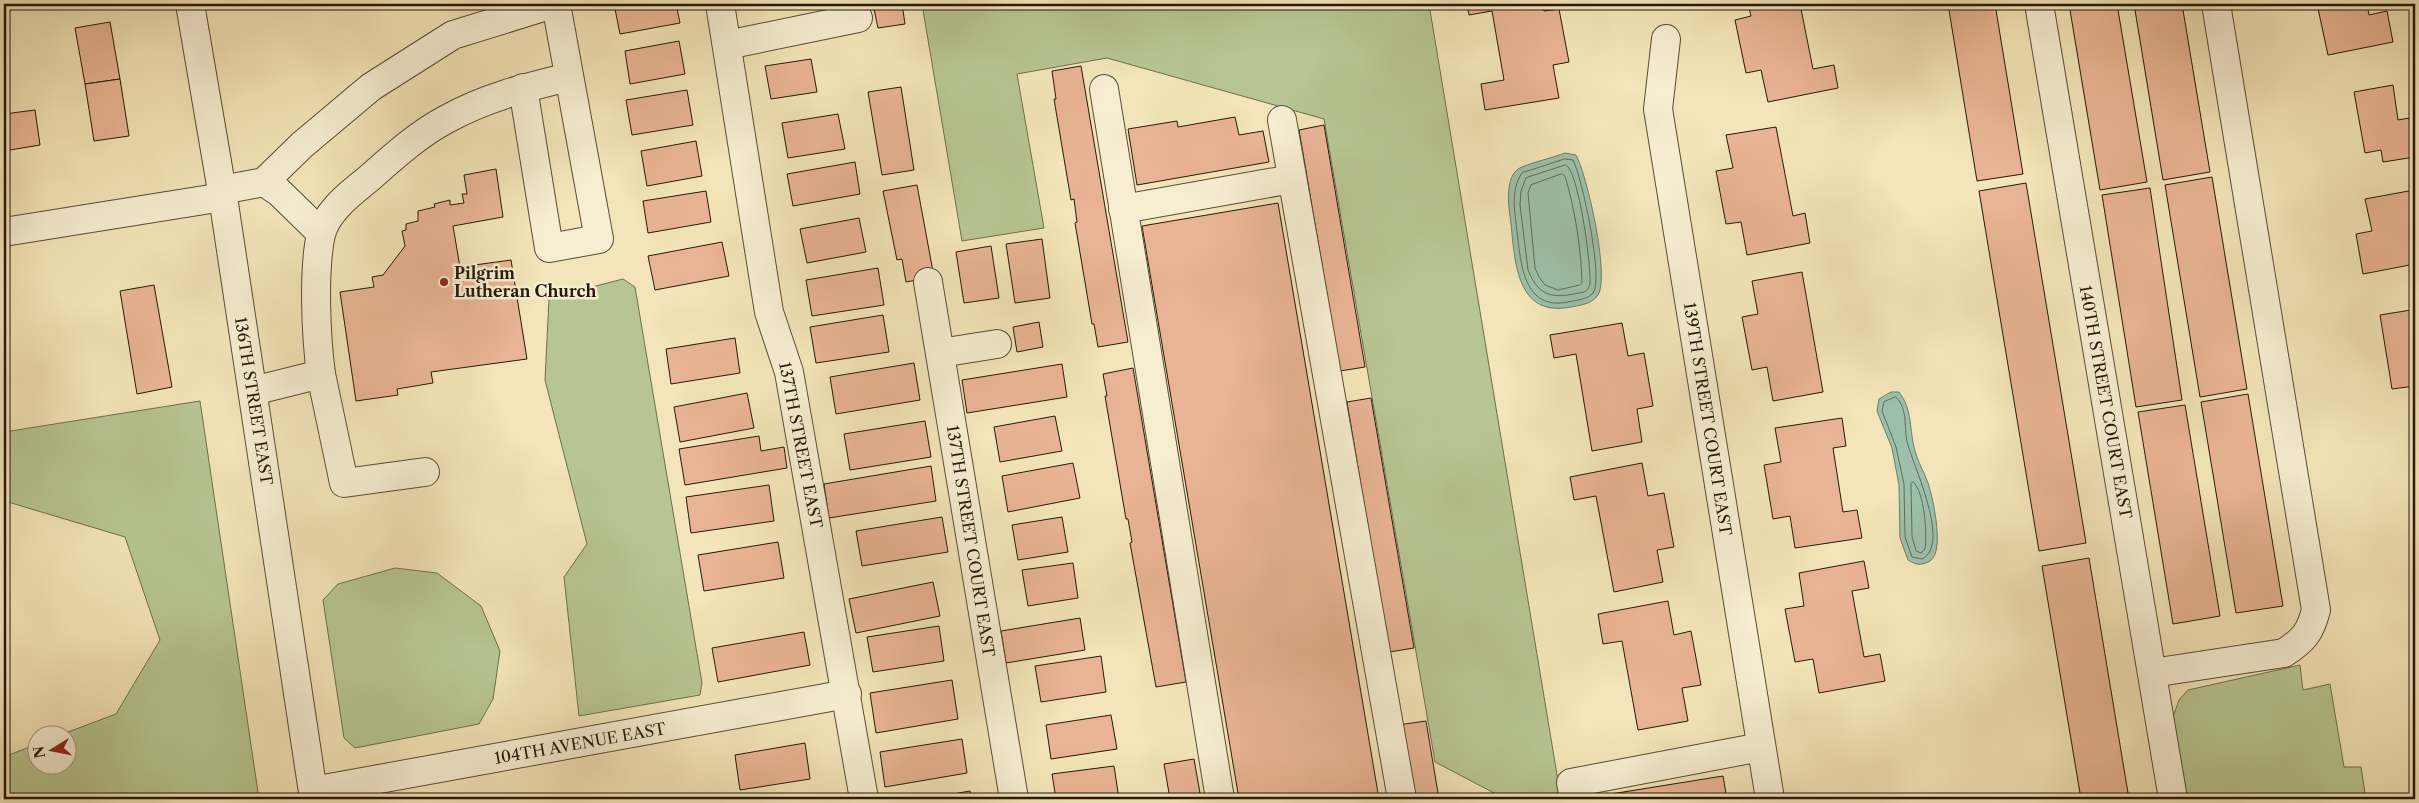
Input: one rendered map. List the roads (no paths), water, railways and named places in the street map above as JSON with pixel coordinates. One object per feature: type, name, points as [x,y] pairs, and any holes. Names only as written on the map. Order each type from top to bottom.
[{"type":"street","name":"136TH STREET EAST","points":[[190,4],[223,194],[313,795]]},
{"type":"street","points":[[4,232],[223,194],[264,182],[302,145],[371,87],[454,35],[555,4],[599,239],[549,248],[523,88]]},
{"type":"street","name":"137TH STREET EAST","points":[[720,4],[769,312],[789,372],[864,799]]},
{"type":"street","name":"140TH STREET COURT EAST","points":[[2039,4],[2173,799]]},
{"type":"street","points":[[2152,673],[2284,653],[2300,643],[2311,629],[2316,610],[2216,4]]},
{"type":"street","points":[[727,45],[858,18]]},
{"type":"street","name":"139TH STREET COURT EAST","points":[[1666,39],[1658,110],[1770,799]]},
{"type":"street","points":[[425,472],[344,483],[321,374],[318,346],[318,272],[322,233],[343,200],[388,161],[444,120],[486,100],[523,88],[570,77]]},
{"type":"street","points":[[1104,89],[1220,799]]},
{"type":"street","points":[[1282,120],[1402,799]]},
{"type":"street","points":[[1123,209],[1292,179]]},
{"type":"street","points":[[264,182],[279,192],[322,233]]},
{"type":"street","name":"137TH STREET COURT EAST","points":[[928,282],[1014,799]]},
{"type":"street","points":[[940,353],[997,344]]},
{"type":"street","points":[[253,390],[321,374]]},
{"type":"street","name":"104TH AVENUE EAST","points":[[313,795],[847,694]]},
{"type":"street","points":[[1574,799],[1571,783],[1761,747]]},
{"type":"water","points":[[1565,153],[1576,155],[1586,183],[1596,225],[1601,284],[1596,298],[1589,302],[1571,307],[1553,308],[1539,304],[1529,295],[1522,284],[1514,254],[1508,195],[1511,180],[1518,169]]},
{"type":"water","points":[[1891,392],[1899,392],[1907,406],[1915,451],[1933,500],[1937,547],[1934,556],[1924,564],[1916,564],[1908,560],[1900,538],[1899,485],[1892,448],[1877,411],[1879,399]]},
{"type":"place","name":"Pilgrim Lutheran Church","points":[[444,282]]}]
